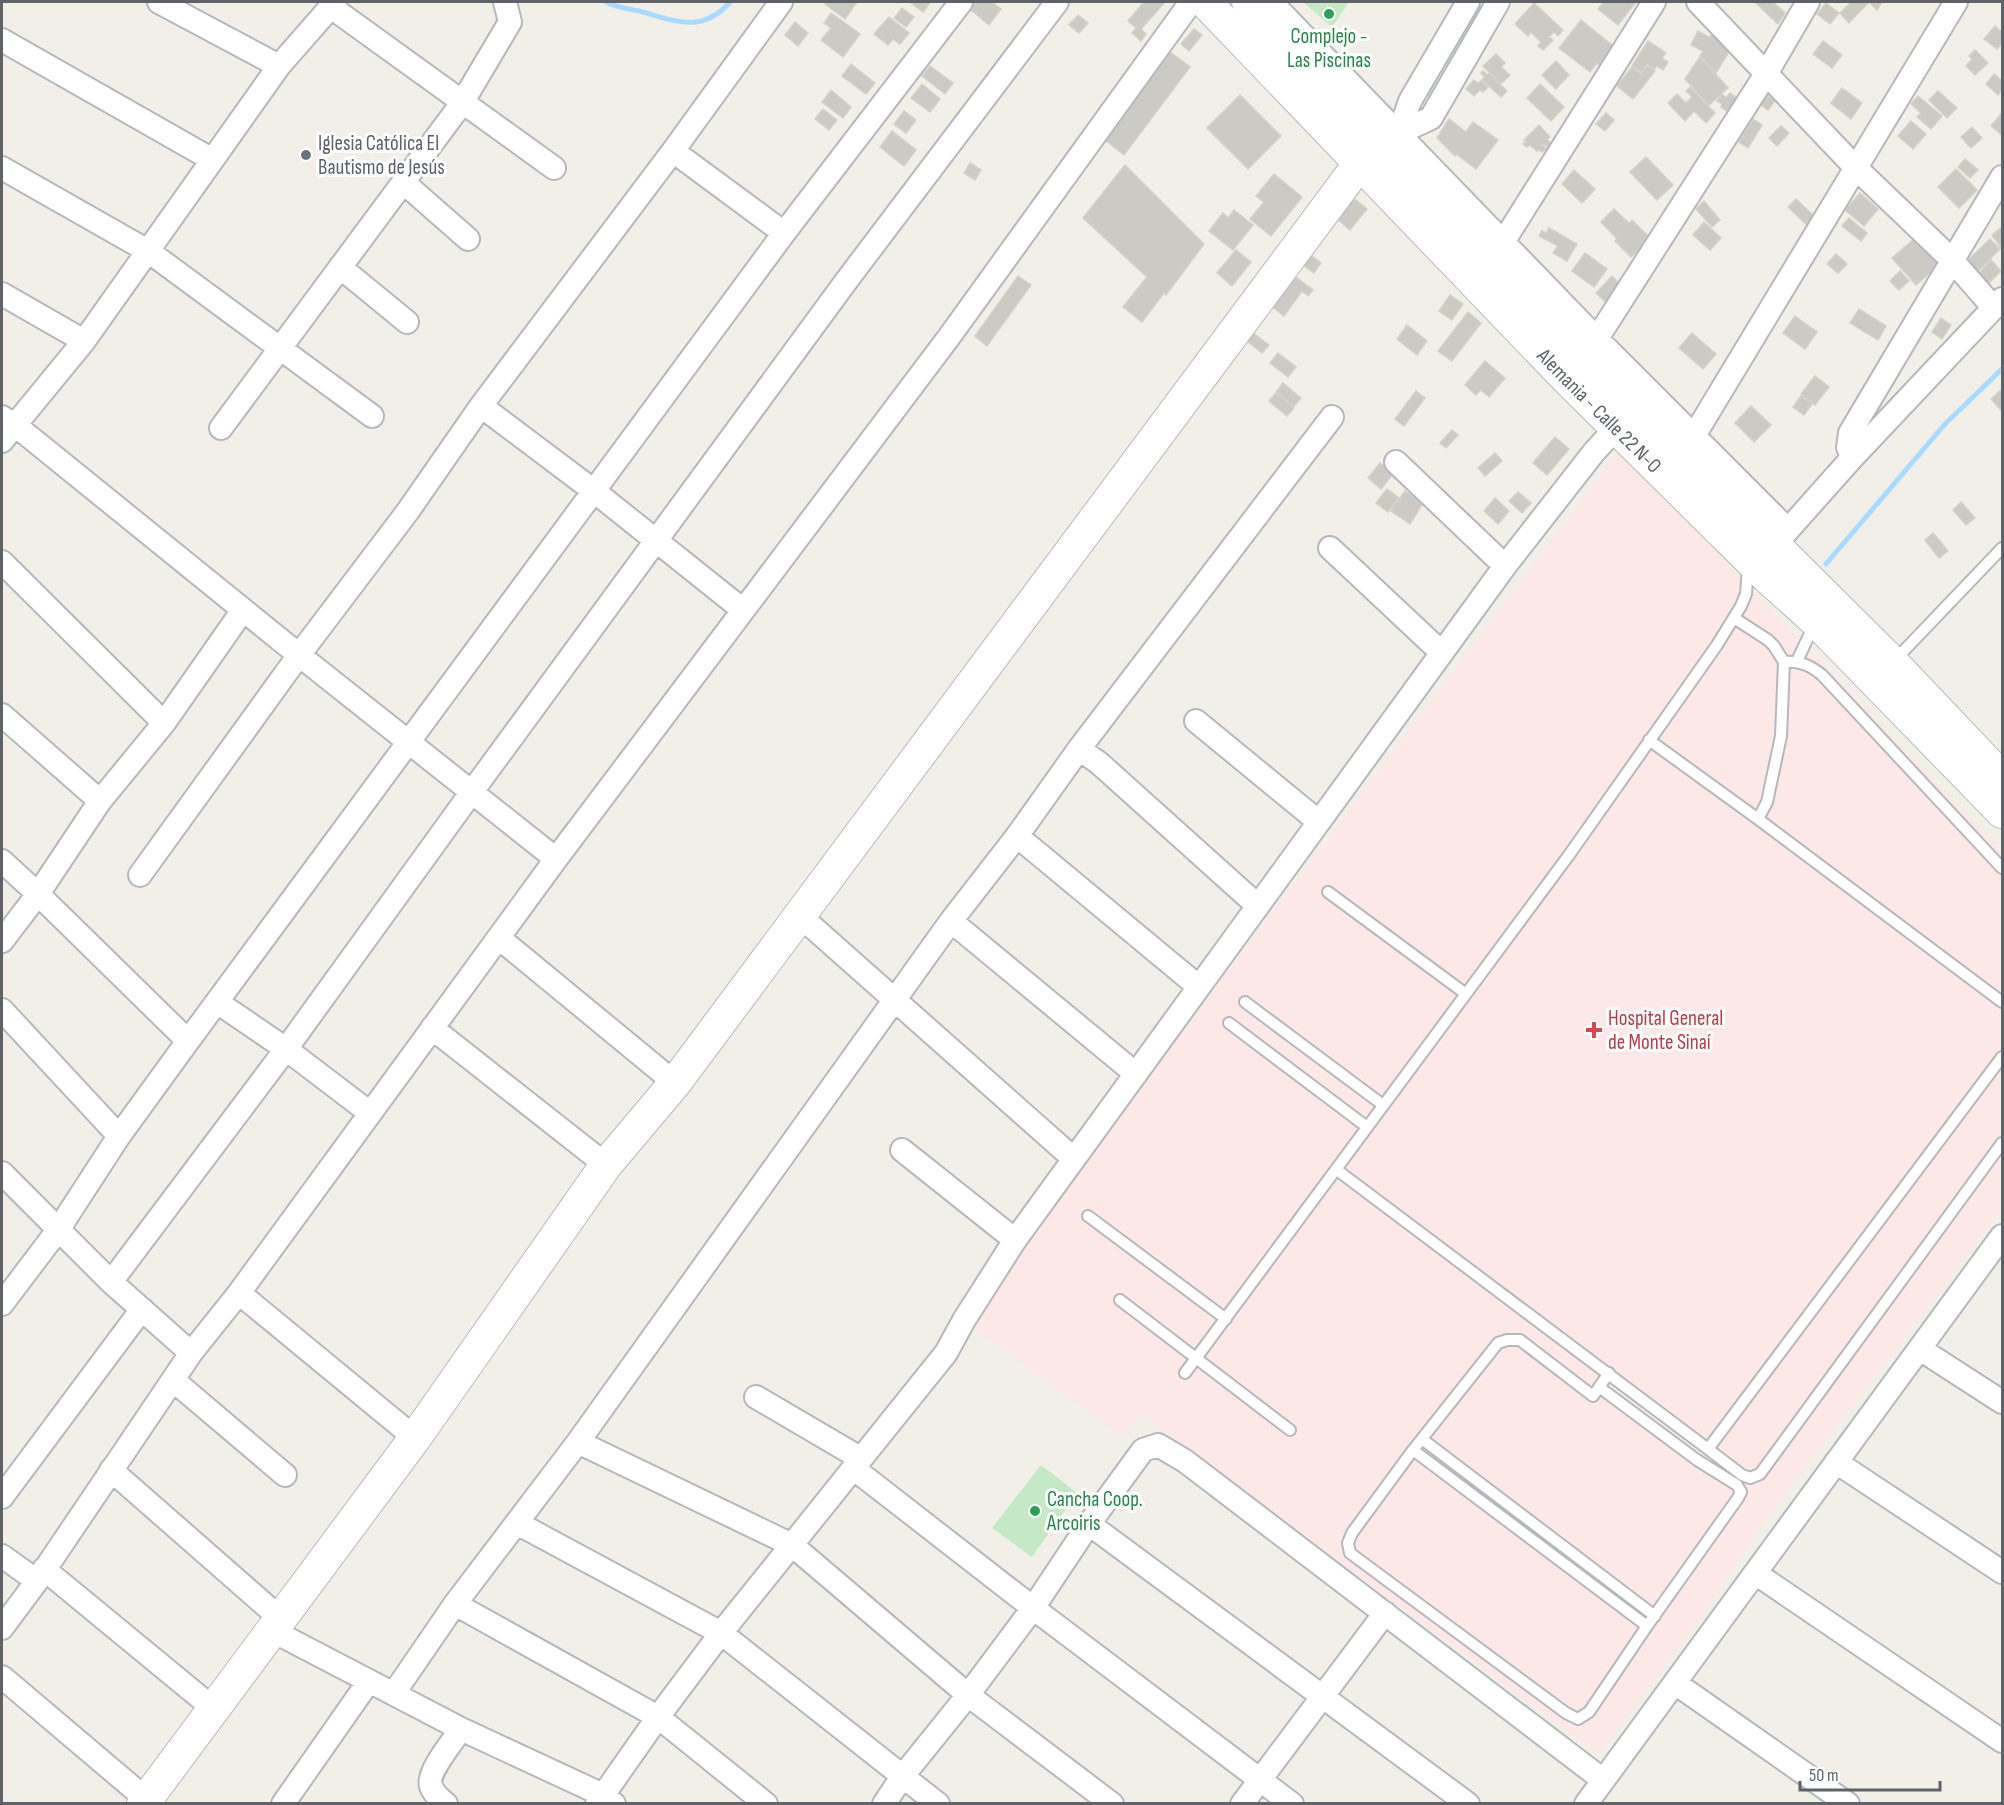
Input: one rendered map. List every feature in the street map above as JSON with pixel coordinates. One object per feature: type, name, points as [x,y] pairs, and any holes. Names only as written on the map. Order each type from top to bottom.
[{"type":"street","points":[[159,2],[279,66]]},
{"type":"street","points":[[221,428],[462,103],[510,22],[505,2]]},
{"type":"street","points":[[140,874],[299,655],[408,511],[481,406],[674,151],[781,2]]},
{"type":"street","points":[[2,1304],[58,1230],[119,1136],[188,1041],[784,233],[961,2]]},
{"type":"street","points":[[111,1282],[286,1049],[847,279],[1057,2]]},
{"type":"street","points":[[2,1628],[41,1575],[191,1353],[239,1293],[556,859],[949,337],[1191,2]]},
{"type":"street","name":"Alemania - Calle 22 N-O","points":[[1205,2],[1616,428],[1771,544]]},
{"type":"street","name":"Alemania - Calle 22 N-O","points":[[1248,2],[1392,140],[1688,446],[1771,544],[1892,662],[2002,778]]},
{"type":"street","points":[[1271,2],[1392,140]]},
{"type":"street","points":[[1392,140],[1410,101],[1468,2]]},
{"type":"street","points":[[2,1677],[144,1801],[415,1438],[606,1165],[675,1083],[1360,163],[1392,140],[1431,118],[1498,2]]},
{"type":"street","points":[[1498,251],[1654,2]]},
{"type":"street","points":[[1698,2],[1856,168],[1998,303],[1771,544]]},
{"type":"street","points":[[1591,348],[1766,74],[1808,2]]},
{"type":"street","points":[[1688,446],[1956,2]]},
{"type":"street","points":[[554,168],[462,103],[333,4],[279,66],[84,340],[6,428],[243,610],[556,859]]},
{"type":"street","points":[[2,40],[211,159]]},
{"type":"street","points":[[674,151],[784,233]]},
{"type":"street","points":[[2,168],[148,251],[372,416]]},
{"type":"street","points":[[1852,458],[1848,447],[1850,433],[2002,177]]},
{"type":"street","points":[[403,182],[468,239]]},
{"type":"street","points":[[340,267],[407,322]]},
{"type":"street","points":[[2,294],[84,340]]},
{"type":"street","points":[[481,406],[594,491],[743,610]]},
{"type":"street","points":[[394,1693],[455,1604],[578,1442],[951,921],[1332,417]]},
{"type":"street","points":[[111,1470],[277,1625],[369,1681],[604,1800],[658,1717],[721,1633],[946,1353],[964,1320],[1015,1240],[1505,566],[1594,452],[1616,428]]},
{"type":"street","points":[[1396,462],[1505,566]]},
{"type":"street","name":"Alemania - Calle 22 N-O","points":[[1771,544],[1766,576],[1816,621],[2002,812]]},
{"type":"street","points":[[1330,548],[1442,653]]},
{"type":"street","points":[[2,562],[164,723]]},
{"type":"street","points":[[2,941],[38,894],[100,801],[164,723],[243,610]]},
{"type":"street","points":[[2,714],[100,801]]},
{"type":"street","points":[[1196,721],[1319,822]]},
{"type":"street","points":[[1079,749],[1099,764],[1257,906]]},
{"type":"street","points":[[1017,836],[1199,987]]},
{"type":"street","points":[[2,861],[188,1041]]},
{"type":"street","points":[[799,915],[1074,1159]]},
{"type":"street","points":[[951,921],[1136,1074]]},
{"type":"street","points":[[499,938],[675,1083]]},
{"type":"street","points":[[217,1002],[286,1049],[370,1113]]},
{"type":"street","points":[[2,1010],[119,1136]]},
{"type":"street","points":[[432,1028],[606,1165]]},
{"type":"street","points":[[902,1150],[1015,1240]]},
{"type":"street","points":[[2,1173],[111,1282],[191,1353]]},
{"type":"street","points":[[884,1803],[1033,1608],[1089,1524],[1143,1450],[1158,1446],[1171,1451],[1185,1461],[1385,1613],[1594,1796],[2002,1236]]},
{"type":"street","points":[[239,1293],[415,1438]]},
{"type":"street","points":[[2,1497],[142,1309]]},
{"type":"street","points":[[1920,1349],[2002,1402]]},
{"type":"street","points":[[172,1380],[285,1475]]},
{"type":"street","points":[[756,1397],[857,1463],[1033,1608],[1292,1803]]},
{"type":"street","points":[[578,1442],[792,1545],[968,1695],[1112,1803]]},
{"type":"street","points":[[1836,1462],[2002,1572]]},
{"type":"street","points":[[517,1523],[721,1633],[938,1803]]},
{"type":"street","points":[[1089,1524],[1468,1803]]},
{"type":"street","points":[[2,1556],[41,1575],[214,1709]]},
{"type":"street","points":[[1755,1573],[2002,1740]]},
{"type":"street","points":[[455,1604],[658,1717],[766,1803]]},
{"type":"street","points":[[1242,1803],[1385,1613]]},
{"type":"street","points":[[282,1803],[369,1681]]},
{"type":"street","points":[[1675,1683],[1848,1803]]},
{"type":"street","points":[[446,1803],[430,1785],[430,1774],[462,1729]]},
{"type":"lane","points":[[1185,1373],[1569,855],[1717,645],[1734,618],[1771,544]]},
{"type":"lane","points":[[1892,662],[2002,548]]},
{"type":"lane","points":[[1734,618],[1768,640],[1784,662],[1781,736],[1767,802],[1758,819]]},
{"type":"lane","points":[[1797,661],[1816,621]]},
{"type":"lane","points":[[1784,662],[1797,661],[1822,675],[2002,867]]},
{"type":"lane","points":[[1649,740],[2002,1002]]},
{"type":"lane","points":[[1328,892],[1466,994]]},
{"type":"lane","points":[[1245,1002],[1383,1105]]},
{"type":"lane","points":[[1228,1023],[1367,1127]]},
{"type":"lane","points":[[1708,1449],[2002,1058]]},
{"type":"lane","points":[[1337,1170],[1708,1449],[1750,1478],[1760,1474],[2002,1143]]},
{"type":"lane","points":[[1088,1216],[1226,1319]]},
{"type":"lane","points":[[1120,1300],[1290,1430]]},
{"type":"lane","points":[[1599,1387],[1697,1460],[1737,1485],[1741,1492],[1589,1712],[1578,1719],[1566,1713],[1350,1553],[1348,1543],[1352,1533],[1413,1450],[1498,1343],[1520,1340],[1593,1396],[1599,1387],[1609,1373]]},
{"type":"lane","points":[[1422,1439],[1655,1616]]},
{"type":"lane","points":[[1413,1450],[1647,1626]]},
{"type":"shaded area","name":"Hospital General de Monte Sinaí","points":[[1619,451],[2002,851],[2002,1208],[1765,1520],[1699,1619],[1598,1754],[1141,1414],[1122,1436],[975,1329],[989,1297],[1009,1264]]},
{"type":"green space","name":"Complejo - Las Piscinas","points":[[1303,2],[1349,2],[1332,27]]},
{"type":"green space","name":"Cancha Coop. Arcoiris","points":[[1041,1465],[1077,1493],[1032,1557],[992,1528]]},
{"type":"building","points":[[827,2],[856,3],[845,19],[825,4]]},
{"type":"building","points":[[910,2],[931,2],[923,12]]},
{"type":"building","points":[[969,2],[991,2],[1001,9],[989,25],[966,6]]},
{"type":"building","points":[[1144,2],[1165,2],[1141,29],[1146,34],[1141,41],[1132,33],[1136,28],[1128,21]]},
{"type":"building","points":[[1604,2],[1636,2],[1618,25],[1598,9]]},
{"type":"building","points":[[1755,2],[1773,2],[1785,13],[1778,24]]},
{"type":"building","points":[[1851,2],[1869,2],[1849,23],[1840,13]]},
{"type":"building","points":[[1869,2],[1882,2],[1877,10]]},
{"type":"building","points":[[1534,3],[1563,30],[1558,36],[1554,32],[1549,37],[1553,40],[1543,50],[1538,46],[1541,42],[1531,32],[1528,36],[1515,24]]},
{"type":"building","points":[[1826,3],[1839,13],[1830,24],[1817,14]]},
{"type":"building","points":[[902,8],[914,17],[906,27],[894,18]]},
{"type":"building","points":[[831,13],[860,34],[843,57],[821,40],[831,28],[824,23]]},
{"type":"building","points":[[1078,15],[1088,23],[1079,33],[1069,25]]},
{"type":"building","points":[[889,17],[909,33],[900,44],[893,39],[888,45],[874,34]]},
{"type":"building","points":[[1581,20],[1613,46],[1607,54],[1610,57],[1602,68],[1597,63],[1590,72],[1559,48]]},
{"type":"building","points":[[795,22],[808,33],[798,46],[785,35]]},
{"type":"building","points":[[1995,26],[2002,32],[2002,43],[1997,49],[1984,39]]},
{"type":"building","points":[[1194,29],[1202,35],[1189,51],[1181,44]]},
{"type":"building","points":[[1698,31],[1709,37],[1716,31],[1731,48],[1716,73],[1700,56],[1703,51],[1691,45]]},
{"type":"building","points":[[1648,41],[1666,53],[1662,58],[1668,62],[1663,70],[1657,66],[1654,69],[1647,64],[1641,72],[1632,66]]},
{"type":"building","points":[[1823,41],[1842,55],[1832,68],[1813,54]]},
{"type":"building","points":[[1975,50],[1988,63],[1975,75],[1966,66],[1972,59],[1969,56]]},
{"type":"building","points":[[1170,52],[1190,67],[1124,155],[1104,139]]},
{"type":"building","points":[[1496,54],[1505,63],[1501,67],[1510,75],[1501,84],[1483,66]]},
{"type":"building","points":[[1700,57],[1728,88],[1709,105],[1685,79]]},
{"type":"building","points":[[1556,61],[1569,75],[1556,89],[1542,75]]},
{"type":"building","points":[[851,64],[875,83],[866,94],[842,76]]},
{"type":"building","points":[[930,66],[953,83],[945,94],[922,76]]},
{"type":"building","points":[[1647,66],[1655,71],[1633,99],[1617,86],[1632,67],[1641,74]]},
{"type":"building","points":[[1483,71],[1487,75],[1489,73],[1507,91],[1501,97],[1482,80],[1485,77],[1481,73]]},
{"type":"building","points":[[1994,74],[2002,81],[2002,90],[1998,95],[1986,84]]},
{"type":"building","points":[[1474,80],[1478,83],[1481,81],[1488,87],[1483,92],[1480,90],[1474,96],[1466,89]]},
{"type":"building","points":[[922,84],[940,99],[930,112],[911,98]]},
{"type":"building","points":[[1540,84],[1564,107],[1551,121],[1527,98]]},
{"type":"building","points":[[1690,87],[1715,113],[1706,123],[1694,111],[1685,121],[1668,103],[1677,94],[1686,103],[1692,97],[1686,91]]},
{"type":"building","points":[[1842,88],[1862,103],[1851,119],[1831,103]]},
{"type":"building","points":[[831,90],[851,107],[843,118],[822,102]]},
{"type":"building","points":[[1938,91],[1957,108],[1947,118],[1929,100]]},
{"type":"building","points":[[1730,93],[1738,99],[1728,112],[1717,101],[1722,94],[1726,98]]},
{"type":"building","points":[[1240,95],[1281,136],[1248,169],[1207,128]]},
{"type":"building","points":[[1766,95],[1775,101],[1768,110],[1760,104]]},
{"type":"building","points":[[1918,96],[1942,116],[1931,129],[1917,117],[1921,113],[1911,104]]},
{"type":"building","points":[[823,109],[837,120],[829,130],[815,119]]},
{"type":"building","points":[[904,111],[916,120],[906,133],[894,124]]},
{"type":"building","points":[[1606,113],[1614,120],[1605,131],[1596,124]]},
{"type":"building","points":[[2002,113],[2002,135],[1991,126]]},
{"type":"building","points":[[1449,119],[1466,132],[1473,122],[1498,140],[1476,169],[1456,154],[1455,156],[1437,138]]},
{"type":"building","points":[[1753,119],[1762,125],[1748,148],[1739,142]]},
{"type":"building","points":[[1911,121],[1926,134],[1913,149],[1898,136]]},
{"type":"building","points":[[1539,125],[1550,137],[1547,139],[1551,143],[1547,147],[1542,145],[1546,149],[1542,152],[1523,144],[1526,141],[1524,140]]},
{"type":"building","points":[[1781,126],[1789,133],[1777,146],[1769,138]]},
{"type":"building","points":[[1972,127],[1982,138],[1971,148],[1961,137]]},
{"type":"building","points":[[892,131],[916,150],[904,166],[880,147]]},
{"type":"building","points":[[1646,157],[1673,185],[1657,200],[1630,172]]},
{"type":"building","points":[[1965,159],[1978,170],[1970,178],[1958,167]]},
{"type":"building","points":[[970,163],[981,170],[975,180],[964,173]]},
{"type":"building","points":[[1125,165],[1204,244],[1166,295],[1164,293],[1142,322],[1123,307],[1147,277],[1083,218]]},
{"type":"building","points":[[1956,169],[1977,190],[1959,208],[1938,187]]},
{"type":"building","points":[[1574,170],[1595,189],[1582,203],[1562,184]]},
{"type":"building","points":[[1274,174],[1302,197],[1271,236],[1250,219],[1264,202],[1256,196]]},
{"type":"building","points":[[1860,193],[1878,209],[1864,226],[1845,210]]},
{"type":"building","points":[[1351,196],[1367,209],[1350,230],[1334,216]]},
{"type":"building","points":[[1796,199],[1814,216],[1809,227],[1788,207]]},
{"type":"building","points":[[1704,201],[1720,220],[1712,227],[1696,209]]},
{"type":"building","points":[[1614,209],[1629,223],[1632,220],[1650,238],[1631,257],[1601,222]]},
{"type":"building","points":[[1234,210],[1253,225],[1233,250],[1209,231],[1223,213],[1228,218]]},
{"type":"building","points":[[1849,218],[1867,233],[1861,241],[1842,226]]},
{"type":"building","points":[[1704,222],[1721,238],[1710,250],[1693,235]]},
{"type":"building","points":[[2002,227],[2002,249],[1992,235]]},
{"type":"building","points":[[1549,228],[1577,244],[1567,261],[1553,253],[1558,246],[1539,236],[1542,231],[1546,233]]},
{"type":"building","points":[[1916,237],[1940,264],[1916,285],[1892,258]]},
{"type":"building","points":[[1990,239],[2000,249],[1976,273],[1966,262]]},
{"type":"building","points":[[1236,250],[1251,262],[1232,286],[1217,273]]},
{"type":"building","points":[[1585,253],[1607,269],[1594,287],[1572,271]]},
{"type":"building","points":[[1836,254],[1847,264],[1838,273],[1827,264]]},
{"type":"building","points":[[1311,255],[1321,263],[1314,273],[1303,265]]},
{"type":"building","points":[[1991,260],[2001,271],[1988,284],[1978,274]]},
{"type":"building","points":[[1900,271],[1909,281],[1899,290],[1890,281]]},
{"type":"building","points":[[1289,272],[1313,290],[1308,296],[1302,291],[1284,316],[1266,302]]},
{"type":"building","points":[[1018,276],[1031,285],[987,346],[975,336]]},
{"type":"building","points":[[1612,276],[1624,289],[1613,309],[1596,293]]},
{"type":"building","points":[[1450,295],[1463,304],[1452,320],[1439,311]]},
{"type":"building","points":[[1859,309],[1886,326],[1878,340],[1850,323]]},
{"type":"building","points":[[1468,312],[1481,323],[1452,361],[1438,351]]},
{"type":"building","points":[[1795,316],[1817,332],[1805,349],[1783,333]]},
{"type":"building","points":[[1941,318],[1951,325],[1942,339],[1932,332]]},
{"type":"building","points":[[1407,325],[1427,341],[1417,355],[1397,339]]},
{"type":"building","points":[[1252,332],[1269,345],[1262,353],[1246,340]]},
{"type":"building","points":[[1692,333],[1716,354],[1703,369],[1679,348]]},
{"type":"building","points":[[1278,353],[1296,367],[1288,377],[1270,363]]},
{"type":"building","points":[[1485,361],[1505,378],[1489,397],[1481,390],[1476,395],[1465,385]]},
{"type":"building","points":[[1815,376],[1829,387],[1815,405],[1801,394]]},
{"type":"building","points":[[1283,383],[1301,398],[1294,406],[1276,392]]},
{"type":"building","points":[[2002,389],[2002,411],[1991,399]]},
{"type":"building","points":[[1416,391],[1425,398],[1404,426],[1395,419]]},
{"type":"building","points":[[1276,393],[1294,408],[1287,416],[1269,401]]},
{"type":"building","points":[[1801,396],[1812,404],[1804,415],[1793,407]]},
{"type":"building","points":[[1751,406],[1771,425],[1754,442],[1735,423]]},
{"type":"building","points":[[1452,430],[1458,435],[1446,448],[1440,443]]},
{"type":"building","points":[[1555,437],[1569,449],[1547,475],[1533,463]]},
{"type":"building","points":[[1495,453],[1502,461],[1485,476],[1478,468]]},
{"type":"building","points":[[1380,463],[1393,474],[1381,489],[1368,478]]},
{"type":"building","points":[[1387,489],[1399,498],[1388,512],[1376,503]]},
{"type":"building","points":[[1405,491],[1423,503],[1410,524],[1391,511]]},
{"type":"building","points":[[1518,492],[1531,503],[1522,513],[1509,501]]},
{"type":"building","points":[[1495,498],[1509,511],[1498,524],[1484,511]]},
{"type":"building","points":[[1961,502],[1975,518],[1966,525],[1953,510]]},
{"type":"building","points":[[1933,533],[1948,551],[1939,558],[1925,540]]},
{"type":"waterway","points":[[606,2],[668,19],[690,22],[710,18],[730,2]]},
{"type":"waterway","points":[[1826,564],[1945,424],[2002,369]]},
{"type":"place","name":"Complejo - Las Piscinas","points":[[1329,14]]},
{"type":"place","name":"Iglesia Católica El Bautismo de Jesús","points":[[306,155]]},
{"type":"place","name":"Hospital General de Monte Sinaí","points":[[1594,1030]]},
{"type":"place","name":"Cancha Coop. Arcoiris","points":[[1035,1511]]}]
